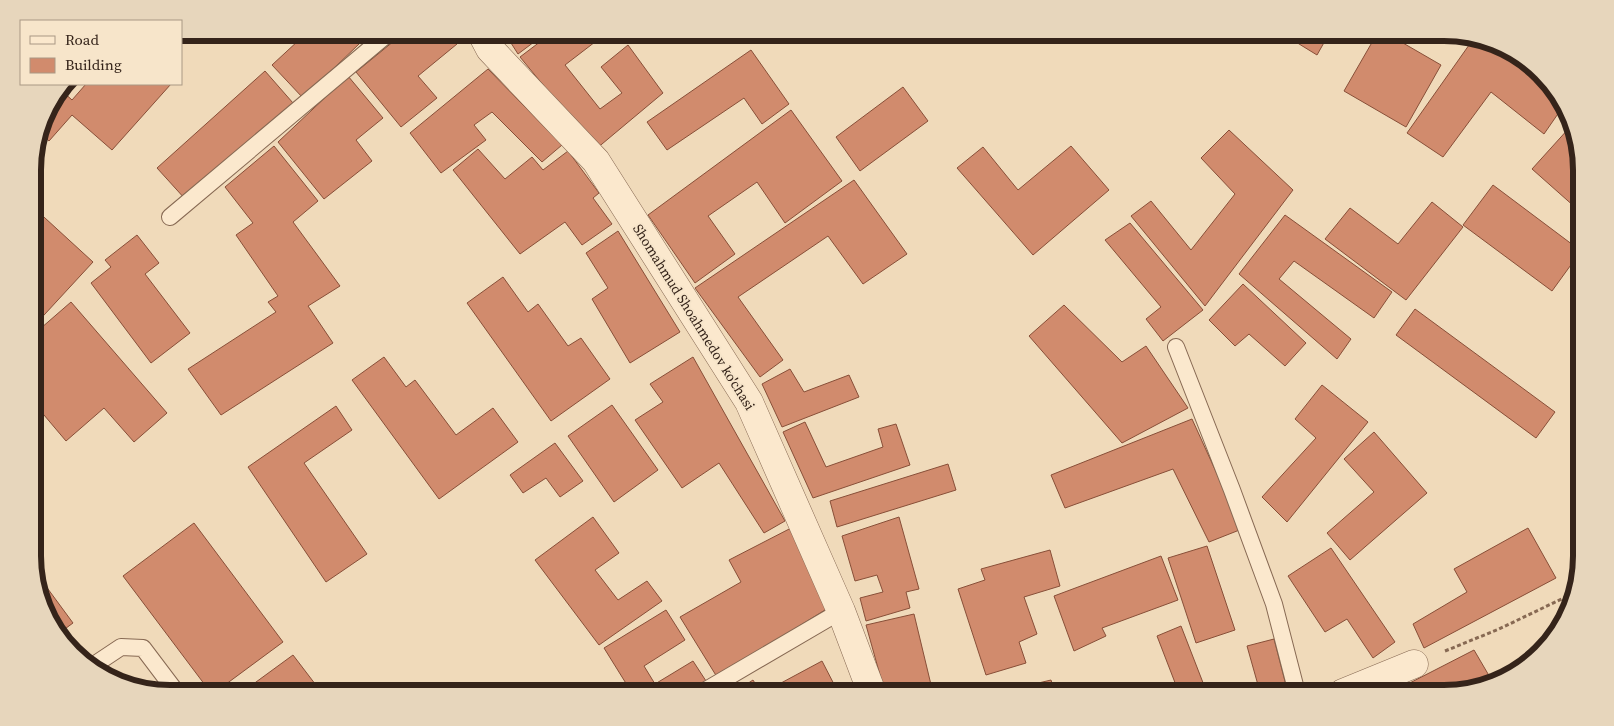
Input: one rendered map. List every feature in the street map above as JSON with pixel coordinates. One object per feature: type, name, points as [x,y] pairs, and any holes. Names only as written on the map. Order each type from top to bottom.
[{"type":"street","name":"Shomahmud Shoahmedov ko'chasi","points":[[487,42],[490,49],[596,161],[749,402],[842,611],[869,684]]},
{"type":"street","points":[[1366,684],[1414,664]]},
{"type":"lane","points":[[170,216],[378,42]]},
{"type":"lane","points":[[1176,347],[1274,604],[1295,684]]},
{"type":"lane","points":[[715,685],[842,611]]},
{"type":"lane","points":[[98,662],[120,647],[143,648],[171,685]]},
{"type":"path","points":[[1414,664],[1499,629],[1566,597]]},
{"type":"building","points":[[1294,41],[1325,41],[1317,55]]},
{"type":"building","points":[[1373,41],[1400,41],[1441,65],[1406,127],[1344,91]]},
{"type":"building","points":[[297,42],[357,42],[359,44],[303,98],[272,65]]},
{"type":"building","points":[[393,42],[455,42],[457,44],[418,76],[437,98],[401,127],[356,72]]},
{"type":"building","points":[[510,42],[534,42],[518,54]]},
{"type":"building","points":[[540,42],[595,42],[565,65],[600,109],[622,93],[601,67],[628,45],[663,93],[596,149],[520,57]]},
{"type":"building","points":[[1470,44],[1493,51],[1508,58],[1522,68],[1546,92],[1559,112],[1544,134],[1491,92],[1443,157],[1407,133]]},
{"type":"building","points":[[751,50],[789,104],[762,124],[744,98],[667,150],[647,122]]},
{"type":"building","points":[[488,69],[562,145],[542,162],[492,112],[474,125],[486,140],[441,173],[410,133]]},
{"type":"building","points":[[265,71],[293,103],[186,200],[157,168]]},
{"type":"building","points":[[348,76],[383,118],[356,140],[372,161],[324,199],[278,142]]},
{"type":"building","points":[[85,85],[170,85],[112,150],[72,115],[49,141],[46,138],[51,121],[63,98],[66,94],[72,100]]},
{"type":"building","points":[[903,87],[928,121],[860,171],[836,137]]},
{"type":"building","points":[[791,110],[842,181],[785,223],[757,182],[708,216],[735,254],[695,283],[648,215]]},
{"type":"building","points":[[1229,130],[1293,190],[1205,306],[1131,216],[1151,201],[1191,250],[1235,194],[1201,158]]},
{"type":"building","points":[[1566,131],[1572,153],[1573,205],[1532,169]]},
{"type":"building","points":[[274,146],[318,201],[293,222],[340,286],[308,306],[333,343],[221,415],[188,369],[276,312],[268,302],[278,296],[236,235],[253,223],[225,187]]},
{"type":"building","points":[[1071,146],[1109,190],[1033,255],[957,168],[983,147],[1018,190]]},
{"type":"building","points":[[478,149],[505,179],[532,157],[543,170],[568,151],[599,193],[593,198],[612,224],[582,245],[565,222],[520,254],[453,170]]},
{"type":"building","points":[[854,180],[907,254],[863,284],[828,236],[738,297],[783,360],[760,377],[695,288]]},
{"type":"building","points":[[1493,185],[1573,245],[1573,262],[1552,291],[1463,225]]},
{"type":"building","points":[[1432,202],[1463,227],[1406,300],[1325,239],[1350,208],[1398,244]]},
{"type":"building","points":[[42,215],[93,262],[42,318]]},
{"type":"building","points":[[1285,215],[1392,292],[1374,318],[1294,261],[1279,279],[1351,339],[1337,359],[1239,274]]},
{"type":"building","points":[[1130,223],[1203,310],[1163,341],[1146,319],[1161,307],[1105,240]]},
{"type":"building","points":[[618,231],[680,332],[630,363],[592,299],[608,288],[586,253]]},
{"type":"building","points":[[137,235],[159,263],[145,274],[190,333],[151,363],[91,283],[111,267],[105,260]]},
{"type":"building","points":[[503,277],[528,312],[538,304],[568,346],[581,338],[610,379],[551,421],[467,303]]},
{"type":"building","points":[[1243,284],[1306,343],[1285,366],[1249,334],[1235,346],[1209,320]]},
{"type":"building","points":[[71,302],[167,413],[134,442],[104,408],[66,441],[41,412],[42,328]]},
{"type":"building","points":[[1064,305],[1122,362],[1146,346],[1188,408],[1122,443],[1029,336]]},
{"type":"building","points":[[1415,309],[1555,412],[1536,438],[1396,335]]},
{"type":"building","points":[[384,357],[406,387],[415,380],[456,435],[493,408],[518,442],[439,499],[352,380]]},
{"type":"building","points":[[693,357],[785,521],[764,533],[719,463],[682,488],[635,420],[663,402],[650,384]]},
{"type":"building","points":[[790,369],[804,392],[849,375],[859,397],[782,427],[762,384]]},
{"type":"building","points":[[1322,385],[1368,422],[1287,522],[1262,497],[1316,438],[1295,419]]},
{"type":"building","points":[[612,405],[658,470],[614,502],[568,436]]},
{"type":"building","points":[[336,406],[352,430],[304,463],[367,554],[326,582],[248,467]]},
{"type":"building","points":[[1192,419],[1242,529],[1209,542],[1173,469],[1065,508],[1051,475]]},
{"type":"building","points":[[805,422],[826,467],[883,447],[878,429],[896,424],[910,465],[813,498],[783,432]]},
{"type":"building","points":[[1374,432],[1427,493],[1350,560],[1327,533],[1374,492],[1344,459]]},
{"type":"building","points":[[555,443],[583,481],[560,497],[546,478],[523,493],[510,475]]},
{"type":"building","points":[[948,464],[956,490],[837,527],[830,501]]},
{"type":"building","points":[[593,517],[619,553],[595,570],[618,600],[647,581],[662,601],[599,645],[535,560]]},
{"type":"building","points":[[899,517],[919,589],[906,592],[910,608],[866,621],[860,598],[883,592],[877,575],[855,581],[842,536]]},
{"type":"building","points":[[194,523],[283,642],[225,685],[205,685],[123,576]]},
{"type":"building","points":[[795,526],[833,605],[717,677],[680,617],[741,582],[729,560]]},
{"type":"building","points":[[1528,528],[1556,578],[1424,648],[1413,624],[1467,592],[1454,569]]},
{"type":"building","points":[[1207,546],[1235,630],[1196,643],[1168,558]]},
{"type":"building","points":[[1331,548],[1395,642],[1373,658],[1347,619],[1325,632],[1288,576]]},
{"type":"building","points":[[1050,550],[1060,586],[1024,597],[1037,634],[1019,642],[1026,663],[986,675],[958,589],[985,580],[981,569]]},
{"type":"building","points":[[1161,556],[1178,600],[1102,628],[1106,636],[1074,651],[1054,596]]},
{"type":"building","points":[[45,585],[73,623],[65,629],[51,605]]},
{"type":"building","points":[[666,610],[685,640],[644,666],[655,684],[693,661],[708,684],[627,685],[604,648]]},
{"type":"building","points":[[914,614],[931,684],[883,684],[866,625]]},
{"type":"building","points":[[1181,626],[1204,684],[1176,684],[1157,636]]},
{"type":"building","points":[[1274,639],[1286,684],[1258,684],[1247,646]]},
{"type":"building","points":[[1474,650],[1489,676],[1469,682],[1452,684],[1408,684]]},
{"type":"building","points":[[293,655],[316,685],[252,685]]},
{"type":"building","points":[[822,661],[834,684],[778,685]]},
{"type":"building","points":[[753,680],[756,685],[746,685]]},
{"type":"building","points":[[1051,680],[1052,684],[1033,684]]}]
